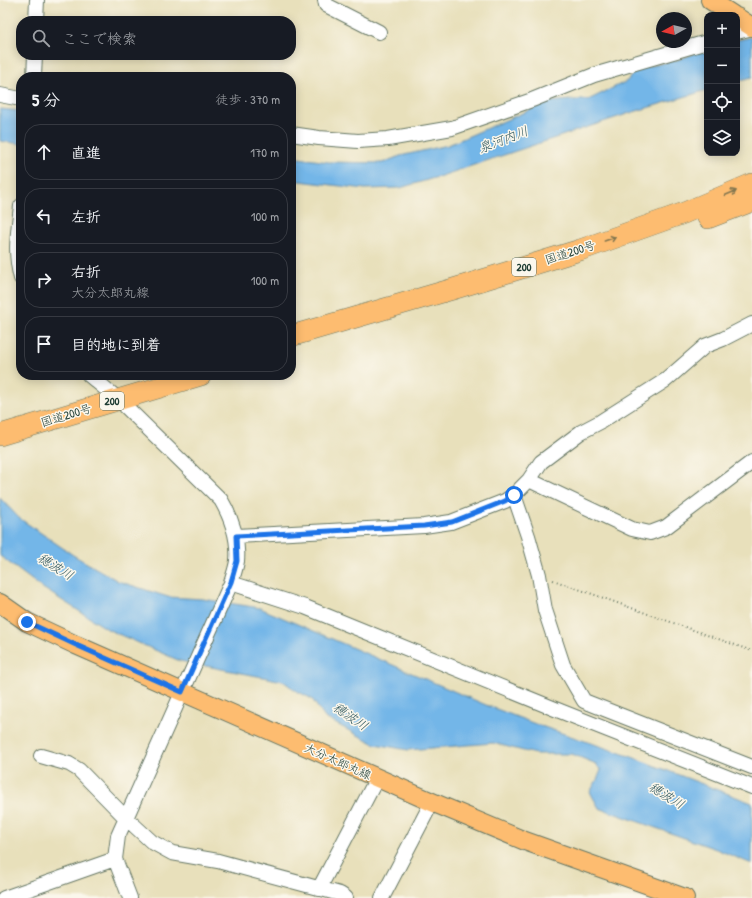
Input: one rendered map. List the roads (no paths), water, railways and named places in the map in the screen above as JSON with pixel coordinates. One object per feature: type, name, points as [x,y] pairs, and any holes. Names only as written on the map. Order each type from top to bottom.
[{"type":"highway","name":"国道200号","points":[[296,335],[580,250],[684,213],[752,184]]},
{"type":"highway","name":"国道200号","points":[[296,348],[584,264],[752,201]]},
{"type":"highway","name":"国道200号","points":[[112,394],[144,380]]},
{"type":"highway","name":"国道200号","points":[[0,435],[22,422],[112,394],[178,380]]},
{"type":"highway","name":"国道200号","points":[[0,421],[22,422]]},
{"type":"main road","points":[[710,0],[728,12]]},
{"type":"main road","points":[[740,19],[752,27]]},
{"type":"main road","name":"大分太郎丸線","points":[[0,603],[34,625],[184,688],[432,802],[525,841],[685,898]]},
{"type":"street","points":[[36,16],[37,0]]},
{"type":"street","points":[[325,0],[326,5],[379,32]]},
{"type":"street","points":[[740,31],[752,27]]},
{"type":"street","points":[[296,135],[319,138],[358,140],[388,139],[452,128],[532,100],[594,75],[704,43]]},
{"type":"street","points":[[34,72],[35,60]]},
{"type":"street","points":[[0,95],[16,98]]},
{"type":"street","points":[[236,536],[424,526],[452,522],[505,501],[514,495],[529,480],[541,462],[582,432],[666,380],[705,346],[723,339],[752,324]]},
{"type":"street","points":[[95,380],[112,394],[221,500],[229,514],[236,536],[237,561],[231,582],[125,817],[118,836],[115,859],[130,898]]},
{"type":"street","points":[[529,480],[632,529],[650,533],[666,528],[752,462]]},
{"type":"street","points":[[514,495],[528,536],[545,610],[563,665],[584,701],[752,766]]},
{"type":"street","points":[[231,582],[305,607],[560,711],[752,787]]},
{"type":"street","points":[[41,756],[69,764],[79,770],[152,842],[172,853],[218,861],[340,894],[346,898]]},
{"type":"street","points":[[319,889],[377,778]]},
{"type":"street","points":[[382,898],[432,802]]},
{"type":"street","points":[[4,898],[115,859]]},
{"type":"water","points":[[752,37],[752,77],[740,80],[740,48],[740,39]]},
{"type":"water","name":"泉河内川","points":[[704,50],[704,91],[630,113],[441,176],[400,188],[365,189],[296,181],[296,158],[329,162],[382,163],[400,156],[448,145],[548,102],[588,100],[627,81],[637,69],[677,60]]},
{"type":"water","points":[[0,109],[16,111],[16,143],[0,141]]},
{"type":"water","name":"穂波川","points":[[0,498],[19,518],[73,555],[118,581],[168,597],[203,599],[260,608],[486,705],[538,725],[632,757],[752,803],[752,864],[716,849],[599,808],[590,792],[601,770],[594,763],[572,754],[535,754],[493,743],[408,750],[375,744],[325,718],[312,699],[295,690],[283,681],[180,661],[109,630],[41,587],[0,556]]}]
